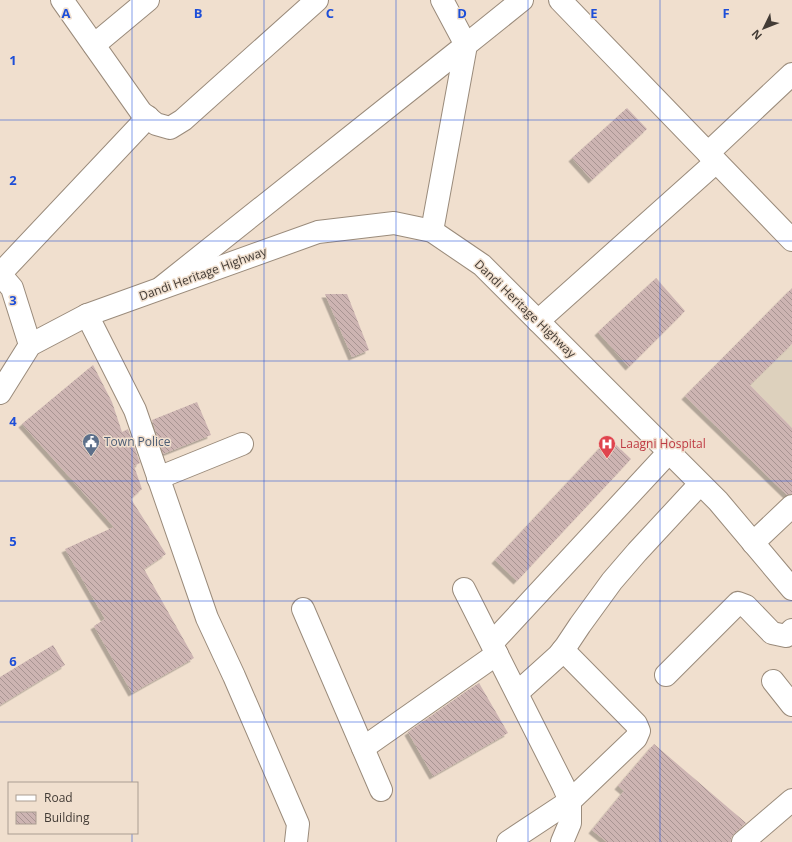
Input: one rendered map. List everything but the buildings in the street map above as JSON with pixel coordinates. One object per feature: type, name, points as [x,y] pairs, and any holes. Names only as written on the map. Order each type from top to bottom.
[{"type":"main road","points":[[62,0],[141,112],[156,124],[170,128],[183,120],[317,0]]},
{"type":"main road","points":[[94,45],[148,0]]},
{"type":"main road","points":[[432,231],[466,45],[442,0]]},
{"type":"main road","points":[[158,290],[522,0]]},
{"type":"main road","points":[[560,0],[792,240]]},
{"type":"main road","points":[[538,321],[712,157],[792,74]]},
{"type":"main road","points":[[30,346],[12,288],[0,274],[148,118]]},
{"type":"main road","name":"Dandi Heritage Highway","points":[[0,393],[30,346],[87,315],[318,232],[394,223],[432,231],[482,265],[718,501],[792,589]]},
{"type":"main road","points":[[87,315],[135,410],[207,618],[298,824],[296,842]]},
{"type":"main road","points":[[158,478],[242,444]]},
{"type":"main road","points":[[362,748],[494,649],[669,452]]},
{"type":"main road","points":[[517,693],[558,656],[612,582],[637,552],[700,484]]},
{"type":"main road","points":[[753,543],[792,506]]},
{"type":"main road","points":[[464,589],[570,801],[570,823],[562,842]]},
{"type":"main road","points":[[666,674],[738,603],[746,606],[772,633],[786,636],[792,630]]},
{"type":"main road","points":[[303,610],[381,790]]},
{"type":"main road","points":[[508,842],[570,801],[636,738],[638,730],[636,724],[563,650]]},
{"type":"main road","points":[[772,681],[792,705]]},
{"type":"main road","points":[[743,842],[792,800]]},
{"type":"shaded area","points":[[792,344],[792,428],[750,385]]},
{"type":"place","name":"Town Police","points":[[91,457]]},
{"type":"place","name":"Laagni Hospital","points":[[607,459]]}]
